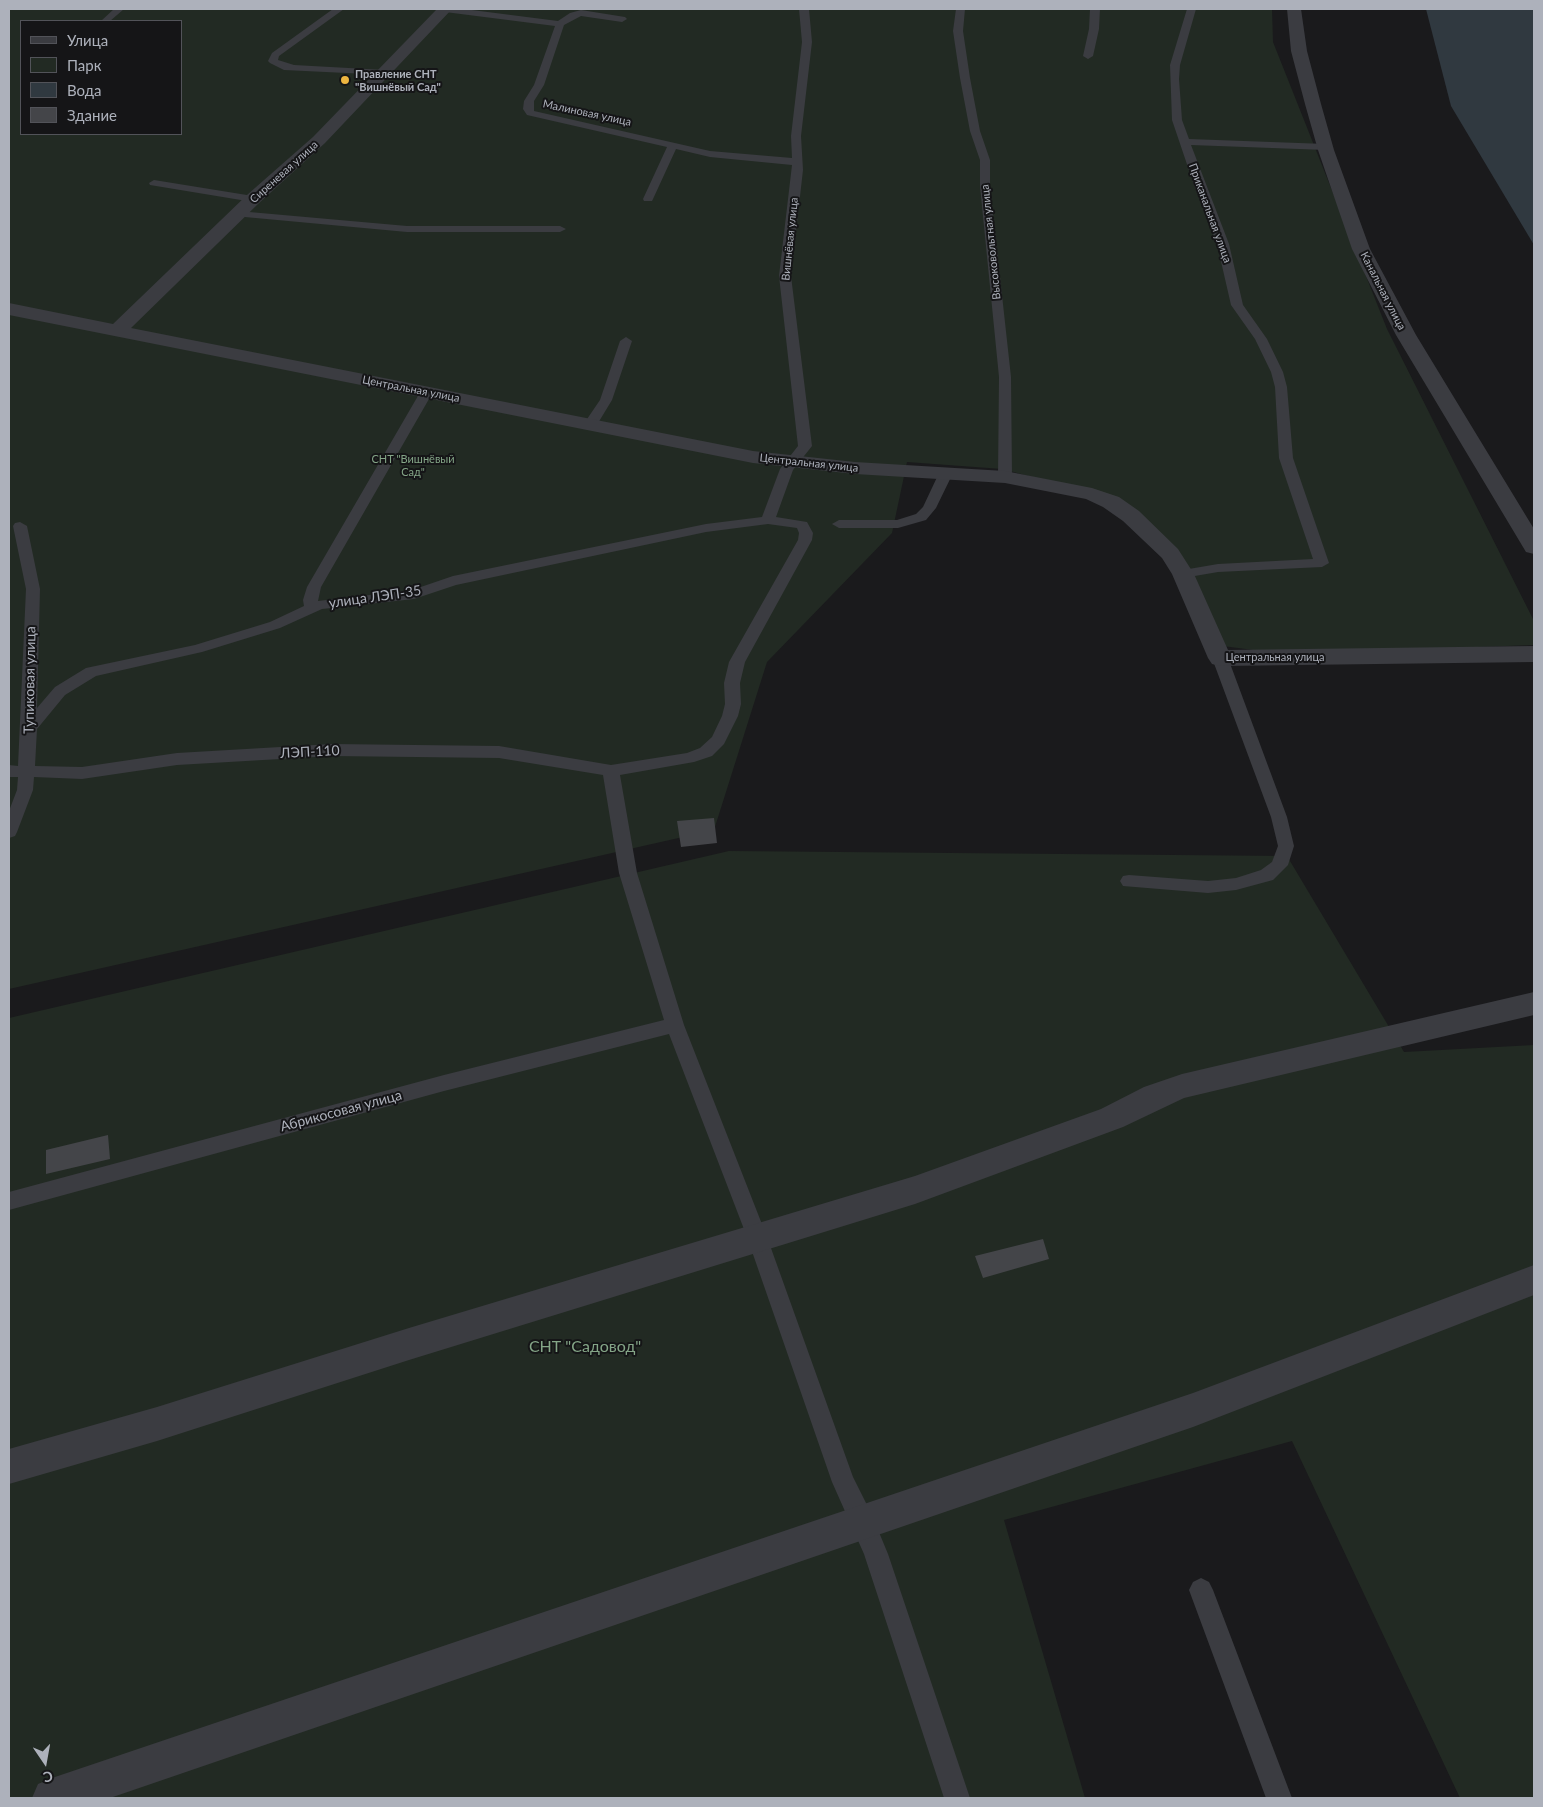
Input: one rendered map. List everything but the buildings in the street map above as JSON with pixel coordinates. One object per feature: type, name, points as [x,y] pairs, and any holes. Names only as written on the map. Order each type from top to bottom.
[{"type":"street","name":"Сиреневая улица","points":[[118,330],[253,199],[319,140],[445,9]]},
{"type":"street","name":"Канальная улица","points":[[1294,9],[1299,51],[1326,147],[1361,248],[1380,289],[1406,335],[1534,547]]},
{"type":"street","name":"Центральная улица","points":[[9,309],[688,446],[793,462],[1005,478],[1057,486],[1092,494],[1110,502],[1131,516],[1153,535],[1183,574],[1220,658],[1534,654]]},
{"type":"street","points":[[9,1468],[915,1190],[1112,1118],[1155,1096],[1182,1086],[1534,1003]]},
{"type":"street","points":[[52,1798],[1193,1410],[1534,1280]]},
{"type":"lane","points":[[106,20],[119,9]]},
{"type":"lane","points":[[339,9],[275,55],[273,62],[284,67],[294,68],[385,73]]},
{"type":"lane","points":[[445,9],[560,24],[570,16],[581,13],[622,19]]},
{"type":"lane","name":"Вишнёвая улица","points":[[768,520],[787,469],[803,452],[805,446],[785,285],[798,162],[796,136],[806,42],[804,9]]},
{"type":"lane","name":"Высоковольтная улица","points":[[960,9],[958,30],[967,87],[975,131],[985,160],[985,186],[1005,376],[1005,478]]},
{"type":"lane","points":[[1088,56],[1094,29],[1095,9]]},
{"type":"lane","name":"Приканальная улица","points":[[1183,574],[1225,568],[1322,563],[1286,458],[1281,387],[1277,372],[1261,339],[1237,305],[1223,244],[1177,120],[1174,79],[1175,65],[1191,9]]},
{"type":"lane","name":"Малиновая улица","points":[[560,24],[539,85],[529,101],[528,109],[531,113],[722,156],[798,162]]},
{"type":"lane","points":[[1184,142],[1326,147]]},
{"type":"lane","points":[[648,199],[673,145]]},
{"type":"lane","points":[[154,183],[253,199]]},
{"type":"lane","points":[[238,214],[407,229],[560,229]]},
{"type":"lane","points":[[590,425],[606,400],[626,341]]},
{"type":"lane","points":[[312,607],[310,600],[314,587],[427,392]]},
{"type":"lane","points":[[839,524],[898,524],[921,517],[929,508],[946,473]]},
{"type":"lane","name":"улица ЛЭП-35","points":[[29,728],[60,692],[92,672],[197,649],[275,625],[312,607],[414,594],[453,581],[690,531],[768,520],[796,522],[804,528]]},
{"type":"lane","name":"Тупиковая улица","points":[[9,832],[25,790],[28,772],[33,588],[20,526]]},
{"type":"lane","name":"ЛЭП-110","points":[[9,771],[82,773],[177,759],[371,750],[499,752],[611,771],[688,758],[706,752],[718,740],[730,716],[733,704],[732,684],[737,662],[805,540],[806,533],[804,528]]},
{"type":"lane","points":[[1129,881],[1208,887],[1226,885],[1267,875],[1279,865],[1286,846],[1279,817],[1220,658]]},
{"type":"lane","points":[[611,771],[628,873],[675,1025],[757,1237],[843,1482],[863,1521],[932,1719],[957,1798]]},
{"type":"lane","name":"Абрикосовая улица","points":[[9,1201],[444,1083],[675,1025]]},
{"type":"lane","points":[[1202,1590],[1279,1798]]},
{"type":"green space","name":"СНТ \"Вишнёвый Сад\"","points":[[9,9],[1272,9],[1273,42],[1387,329],[1534,621],[1534,645],[1283,654],[1208,644],[1162,546],[1109,497],[1002,469],[907,462],[892,533],[767,662],[714,830],[9,989]]},
{"type":"green space","name":"СНТ \"Садовод\"","points":[[729,851],[1287,856],[1404,1052],[1534,1045],[1534,1798],[1460,1798],[1292,1441],[1004,1520],[1085,1798],[9,1798],[9,1018]]},
{"type":"water","points":[[1426,9],[1534,9],[1534,245],[1451,106]]},
{"type":"place","name":"Правление СНТ \"Вишнёвый Сад\"","points":[[345,80]]}]
